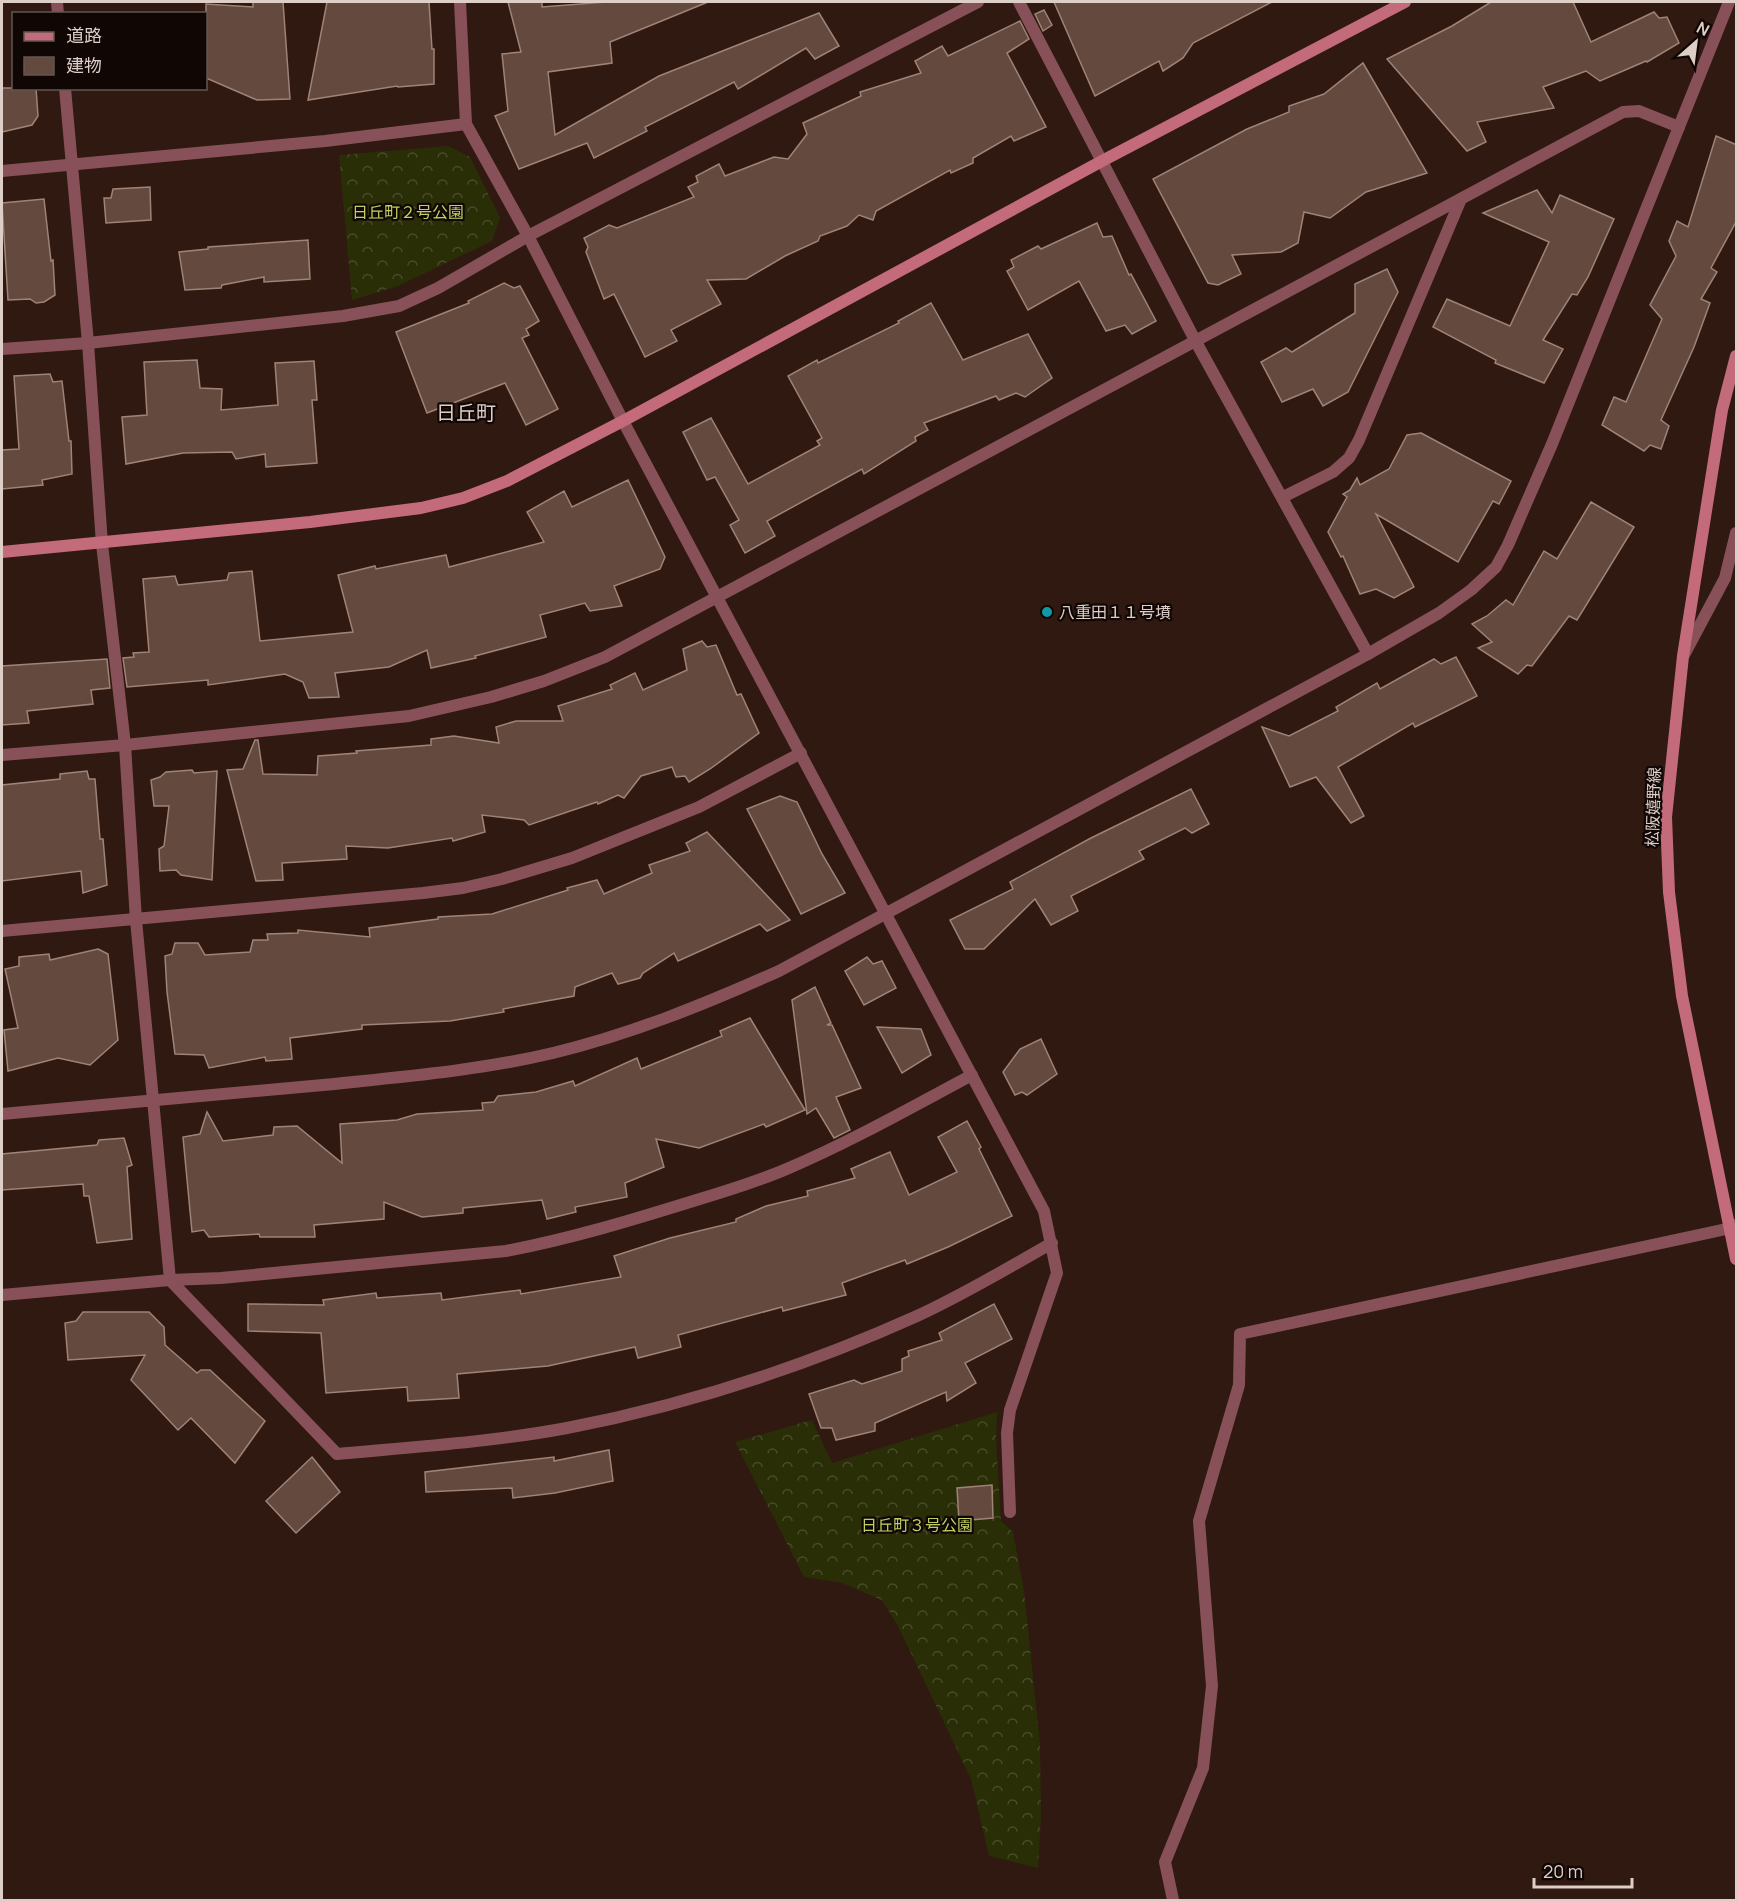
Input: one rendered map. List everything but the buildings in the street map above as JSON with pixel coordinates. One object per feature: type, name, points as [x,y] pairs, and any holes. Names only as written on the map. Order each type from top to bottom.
[{"type":"street","points":[[460,2],[466,124],[528,236],[623,421],[1044,1211],[1057,1273],[1010,1410],[1007,1433],[1010,1512]]},
{"type":"street","points":[[2,349],[343,316],[399,306],[438,288],[528,236],[978,2]]},
{"type":"street","points":[[1019,2],[1196,342],[1368,654]]},
{"type":"street","points":[[2,552],[102,544],[421,508],[463,498],[507,481],[623,421],[1101,161],[1405,2]]},
{"type":"street","points":[[2,1114],[470,1070],[553,1053],[633,1031],[718,999],[779,971],[1368,654],[1439,613],[1471,590],[1496,567],[1508,545],[1552,444],[1729,2]]},
{"type":"street","points":[[65,90],[88,342],[102,544],[125,745],[136,920],[170,1280],[337,1454],[476,1441],[566,1428],[641,1411],[719,1389],[800,1363],[909,1320],[963,1293],[1052,1243]]},
{"type":"street","points":[[2,755],[409,716],[470,702],[575,670],[605,657],[718,597],[1623,112],[1638,111],[1678,126]]},
{"type":"street","points":[[2,171],[313,142],[466,124]]},
{"type":"street","points":[[1283,497],[1333,472],[1349,458],[1359,440],[1461,199]]},
{"type":"street","name":"松阪嬉野線","points":[[1737,356],[1722,410],[1683,656],[1666,817],[1669,892],[1682,996],[1734,1226],[1737,1259]]},
{"type":"street","points":[[1683,656],[1725,578],[1737,533]]},
{"type":"street","points":[[2,931],[423,894],[463,888],[572,858],[699,807],[801,753]]},
{"type":"street","points":[[2,1295],[170,1280],[221,1278],[506,1251],[593,1232],[748,1184],[789,1168],[870,1130],[972,1075]]},
{"type":"street","points":[[1173,1900],[1165,1863],[1203,1768],[1212,1686],[1199,1521],[1239,1385],[1240,1334],[1734,1226]]},
{"type":"green space","name":"日丘町２号公園","points":[[448,146],[470,157],[500,218],[492,241],[398,286],[352,300],[339,155]]},
{"type":"green space","name":"日丘町３号公園","points":[[997,1412],[996,1438],[1001,1521],[1013,1532],[1024,1591],[1040,1744],[1041,1814],[1038,1868],[989,1856],[971,1779],[898,1626],[882,1600],[842,1583],[804,1577],[735,1442],[812,1420],[832,1463]]},
{"type":"place","name":"八重田１１号墳","points":[[1047,612]]},
{"type":"district","name":"日丘町","points":[[466,413]]}]
